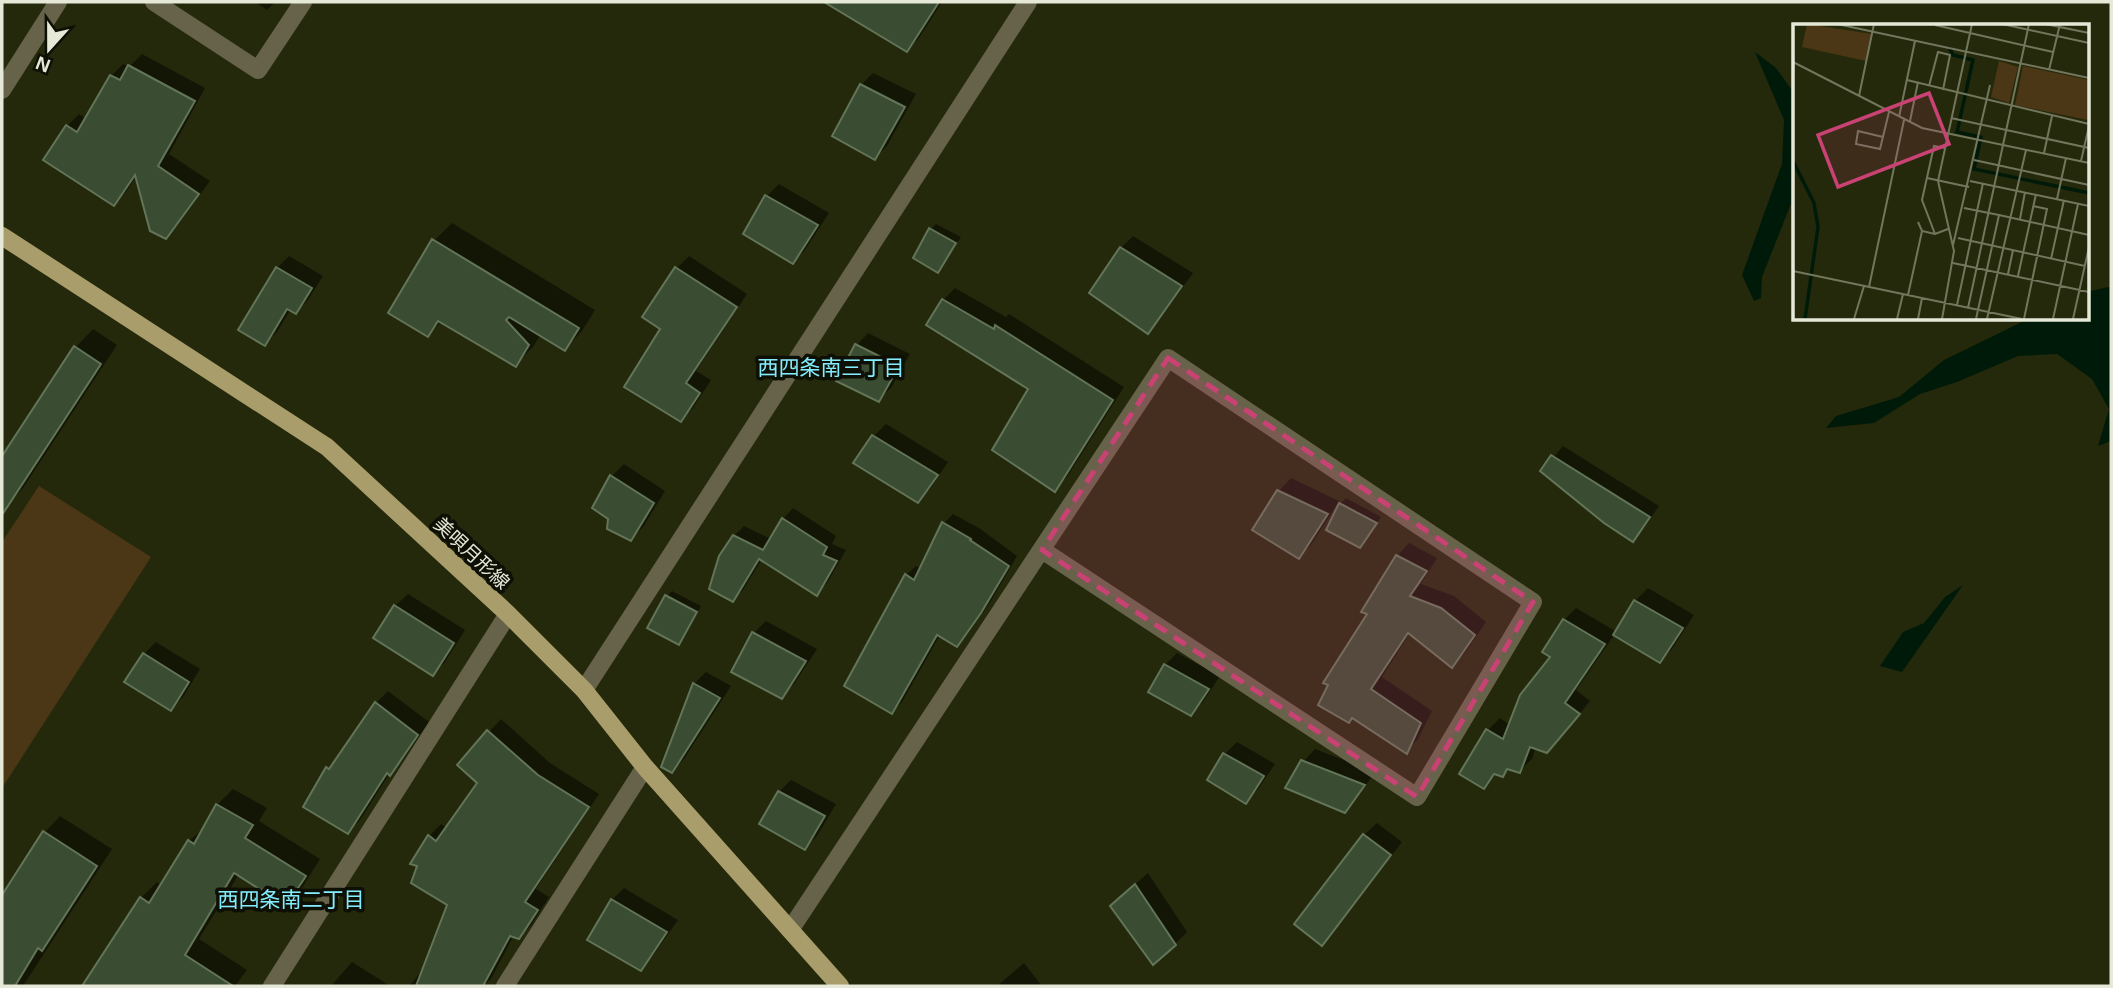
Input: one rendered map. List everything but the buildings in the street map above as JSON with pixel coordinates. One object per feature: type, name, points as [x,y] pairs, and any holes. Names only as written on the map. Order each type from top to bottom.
[{"type":"main road","name":"美唄月形線","points":[[2,236],[327,447],[508,614],[584,690],[645,767],[840,986]]},
{"type":"street","points":[[2,90],[58,2]]},
{"type":"street","points":[[154,2],[258,71],[303,2]]},
{"type":"street","points":[[584,690],[1028,2]]},
{"type":"street","points":[[790,930],[1168,358],[1533,602],[1417,797],[1042,550]]},
{"type":"street","points":[[272,986],[508,614]]},
{"type":"street","points":[[505,986],[645,767]]},
{"type":"highlighted area","points":[[1168,358],[1533,602],[1417,797],[1042,550]]},
{"type":"shaded area","points":[[1755,52],[1776,68],[1793,92],[1793,199],[1762,277],[1761,298],[1754,301],[1742,275],[1782,164],[1784,120]]},
{"type":"shaded area","points":[[2111,288],[2111,441],[2098,446],[2109,409],[2092,379],[2057,354],[2018,356],[1957,382],[1920,394],[1874,423],[1826,428],[1836,416],[1899,397],[1944,360],[2026,320],[2088,320],[2088,292]]},
{"type":"shaded area","points":[[39,486],[151,557],[2,788],[2,542]]},
{"type":"shaded area","points":[[1963,585],[1902,672],[1880,666],[1903,632],[1924,623],[1945,597]]},
{"type":"district","name":"西四条南三丁目","points":[[831,368]]},
{"type":"district","name":"西四条南二丁目","points":[[291,900]]}]
